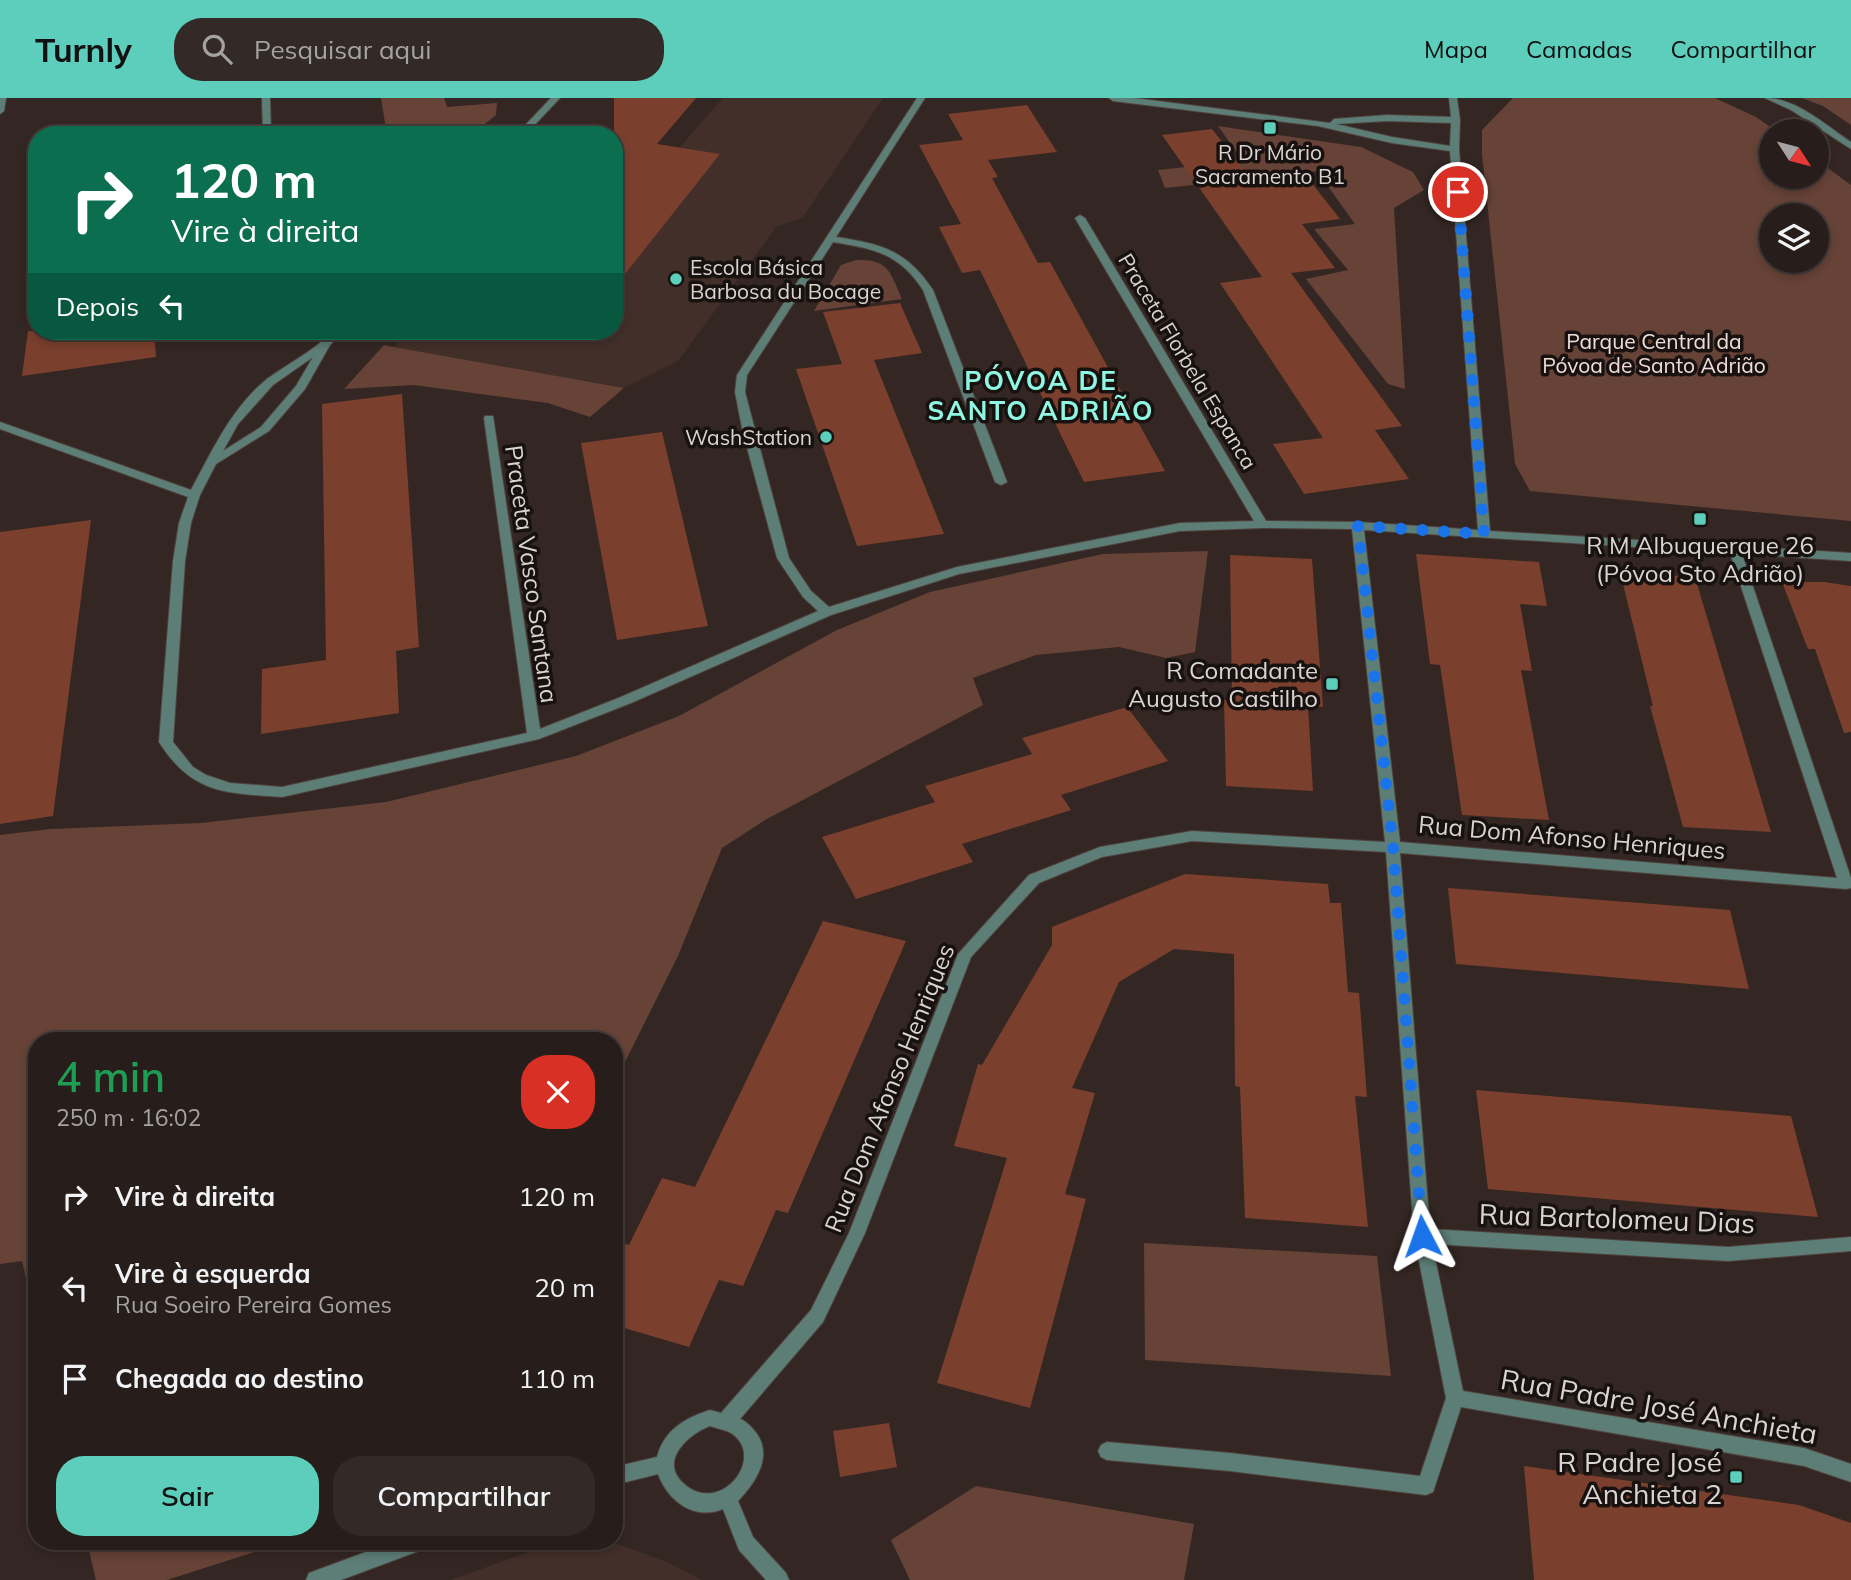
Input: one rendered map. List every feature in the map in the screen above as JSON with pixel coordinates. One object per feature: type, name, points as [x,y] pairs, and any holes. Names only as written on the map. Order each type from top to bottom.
[{"type":"street","points":[[0,111],[2,98]]},
{"type":"street","points":[[266,98],[267,126]]},
{"type":"street","points":[[529,126],[556,98]]},
{"type":"street","points":[[827,612],[807,594],[783,558],[740,392],[742,375],[921,98]]},
{"type":"street","points":[[1113,98],[1318,122],[1392,140],[1454,149]]},
{"type":"street","points":[[1453,98],[1456,120],[1454,149],[1484,534]]},
{"type":"street","points":[[1769,98],[1794,108],[1851,146]]},
{"type":"street","points":[[1318,122],[1387,118],[1456,120]]},
{"type":"street","name":"Praceta Florbela Espanca","points":[[1080,218],[1262,524]]},
{"type":"street","points":[[829,239],[869,245],[901,257],[917,271],[928,290],[1001,482]]},
{"type":"street","points":[[213,463],[265,429],[301,387],[328,342]]},
{"type":"street","points":[[328,342],[269,383],[233,423],[194,495],[185,523],[179,561],[166,742],[178,764],[199,780],[282,792],[534,736],[626,700],[827,612],[957,571],[1180,527],[1262,524],[1358,526],[1851,557]]},
{"type":"street","name":"Praceta Vasco Santana","points":[[489,418],[534,736]]},
{"type":"street","points":[[0,425],[194,495]]},
{"type":"street","points":[[1107,1451],[1230,1462],[1426,1486],[1455,1398],[1422,1236],[1393,847],[1358,526]]},
{"type":"street","name":"Rua Dom Afonso Henriques","points":[[727,1420],[817,1316],[857,1233],[965,954],[1034,880],[1100,852],[1192,836],[1393,847],[1846,884],[1735,551]]},
{"type":"street","name":"Rua Bartolomeu Dias","points":[[1422,1236],[1728,1254],[1851,1244]]},
{"type":"street","name":"Rua Padre José Anchieta","points":[[1455,1398],[1804,1457],[1851,1473]]},
{"type":"street","points":[[710,1418],[727,1420],[741,1427],[752,1440],[755,1456],[752,1473],[743,1488],[728,1499],[711,1503],[693,1502],[678,1493],[667,1479],[665,1464],[668,1447],[686,1428],[710,1418]]},
{"type":"street","points":[[623,1474],[665,1464]]},
{"type":"street","points":[[728,1499],[746,1543],[779,1580]]},
{"type":"street","points":[[316,1580],[395,1550]]},
{"type":"shaded area","name":"Escola Básica Barbosa du Bocage","points":[[723,98],[883,98],[803,217],[776,227],[678,361],[624,388],[394,347],[401,340],[623,340],[623,164],[679,148]]},
{"type":"shaded area","points":[[623,1546],[664,1561],[702,1580],[451,1580],[535,1550],[623,1550]]},
{"type":"green space","points":[[381,98],[444,98],[447,107],[497,103],[496,115],[482,126],[386,126]]},
{"type":"green space","name":"Parque Central da Póvoa de Santo Adrião","points":[[1513,98],[1715,98],[1759,119],[1759,189],[1829,189],[1829,169],[1851,185],[1851,521],[1530,491],[1515,464],[1482,154],[1482,130]]},
{"type":"green space","points":[[1802,98],[1851,98],[1851,125],[1823,106]]},
{"type":"green space","points":[[1218,126],[1361,147],[1413,172],[1424,190],[1394,208],[1405,389],[1388,384],[1306,279],[1348,270],[1314,229],[1355,224],[1317,171],[1165,188],[1158,170],[1243,161]]},
{"type":"green space","points":[[856,260],[875,262],[887,269],[902,299],[814,311],[841,265]]},
{"type":"green space","points":[[384,345],[624,388],[590,417],[548,403],[414,385],[344,389]]},
{"type":"green space","points":[[1208,551],[1195,652],[1166,658],[1119,647],[1036,655],[973,678],[983,705],[765,820],[722,848],[678,956],[623,1066],[623,1032],[28,1032],[28,1286],[22,1261],[0,1264],[0,835],[50,829],[201,823],[386,802],[576,756],[679,716],[837,630],[930,592],[1103,554]]},
{"type":"green space","points":[[1144,1243],[1377,1256],[1391,1376],[1145,1360]]},
{"type":"green space","points":[[976,1486],[1194,1524],[1184,1580],[910,1580],[891,1540]]},
{"type":"green space","points":[[89,1550],[261,1550],[167,1580],[96,1580]]},
{"type":"building","points":[[614,98],[696,98],[657,144],[720,154],[623,277],[623,126],[614,126]]},
{"type":"building","points":[[1027,105],[1057,152],[988,160],[998,177],[992,178],[1038,263],[1050,262],[1165,471],[1084,482],[980,270],[962,273],[939,227],[961,224],[919,145],[963,140],[948,114]]},
{"type":"building","points":[[1212,129],[1255,184],[1307,177],[1340,219],[1302,224],[1335,268],[1291,273],[1402,426],[1375,430],[1409,479],[1304,494],[1273,444],[1323,438],[1220,283],[1262,277],[1162,135]]},
{"type":"building","points":[[900,303],[922,353],[874,360],[944,534],[857,546],[796,369],[842,364],[823,312]]},
{"type":"building","points":[[28,331],[28,340],[155,340],[156,357],[22,376]]},
{"type":"building","points":[[402,394],[419,647],[396,651],[399,713],[261,734],[262,669],[326,660],[322,404]]},
{"type":"building","points":[[662,432],[708,626],[617,640],[581,443]]},
{"type":"building","points":[[91,520],[53,816],[0,824],[0,532]]},
{"type":"building","points":[[1416,554],[1539,562],[1547,606],[1520,604],[1532,671],[1521,670],[1549,820],[1462,815],[1440,665],[1430,664]]},
{"type":"building","points":[[1230,555],[1312,559],[1323,707],[1308,706],[1313,791],[1226,786],[1224,700],[1232,701]]},
{"type":"building","points":[[1620,572],[1695,577],[1771,832],[1683,827],[1650,706],[1653,706]]},
{"type":"building","points":[[1782,582],[1824,582],[1851,586],[1851,732],[1844,733],[1815,649],[1808,649]]},
{"type":"building","points":[[1127,707],[1168,761],[1061,795],[1071,810],[962,844],[973,862],[856,899],[822,837],[935,802],[925,786],[1032,754],[1022,738]]},
{"type":"building","points":[[1185,874],[1328,884],[1330,903],[1341,903],[1348,992],[1359,993],[1367,1097],[1355,1096],[1368,1227],[1245,1218],[1240,1087],[1235,1086],[1234,954],[1174,949],[1119,982],[1072,1088],[1095,1093],[1065,1194],[1086,1199],[1030,1408],[937,1383],[1007,1158],[954,1146],[978,1064],[982,1065],[1052,945],[1052,927]]},
{"type":"building","points":[[1448,888],[1730,910],[1749,989],[1456,964]]},
{"type":"building","points":[[823,921],[906,941],[788,1213],[776,1210],[743,1286],[719,1280],[689,1347],[623,1328],[623,1243],[629,1245],[662,1178],[695,1187]]},
{"type":"building","points":[[1476,1090],[1791,1116],[1818,1217],[1488,1189]]},
{"type":"building","points":[[889,1423],[897,1467],[840,1477],[833,1431]]},
{"type":"building","points":[[1524,1466],[1799,1505],[1851,1523],[1851,1580],[1534,1580]]},
{"type":"place","name":"R Dr Mário Sacramento B1","points":[[1270,128]]},
{"type":"place","name":"Escola Básica Barbosa du Bocage","points":[[676,279]]},
{"type":"place","name":"WashStation","points":[[826,437]]},
{"type":"place","name":"R M Albuquerque 26 (Póvoa Sto Adrião)","points":[[1700,519]]},
{"type":"place","name":"R Comadante Augusto Castilho","points":[[1332,684]]},
{"type":"place","name":"R Padre José Anchieta 2","points":[[1736,1477]]},
{"type":"district","name":"PÓVOA DE SANTO ADRIÃO","points":[[1041,395]]},
{"type":"route","points":[[1422,1236],[1393,847],[1358,526],[1484,534],[1458,192]]}]
